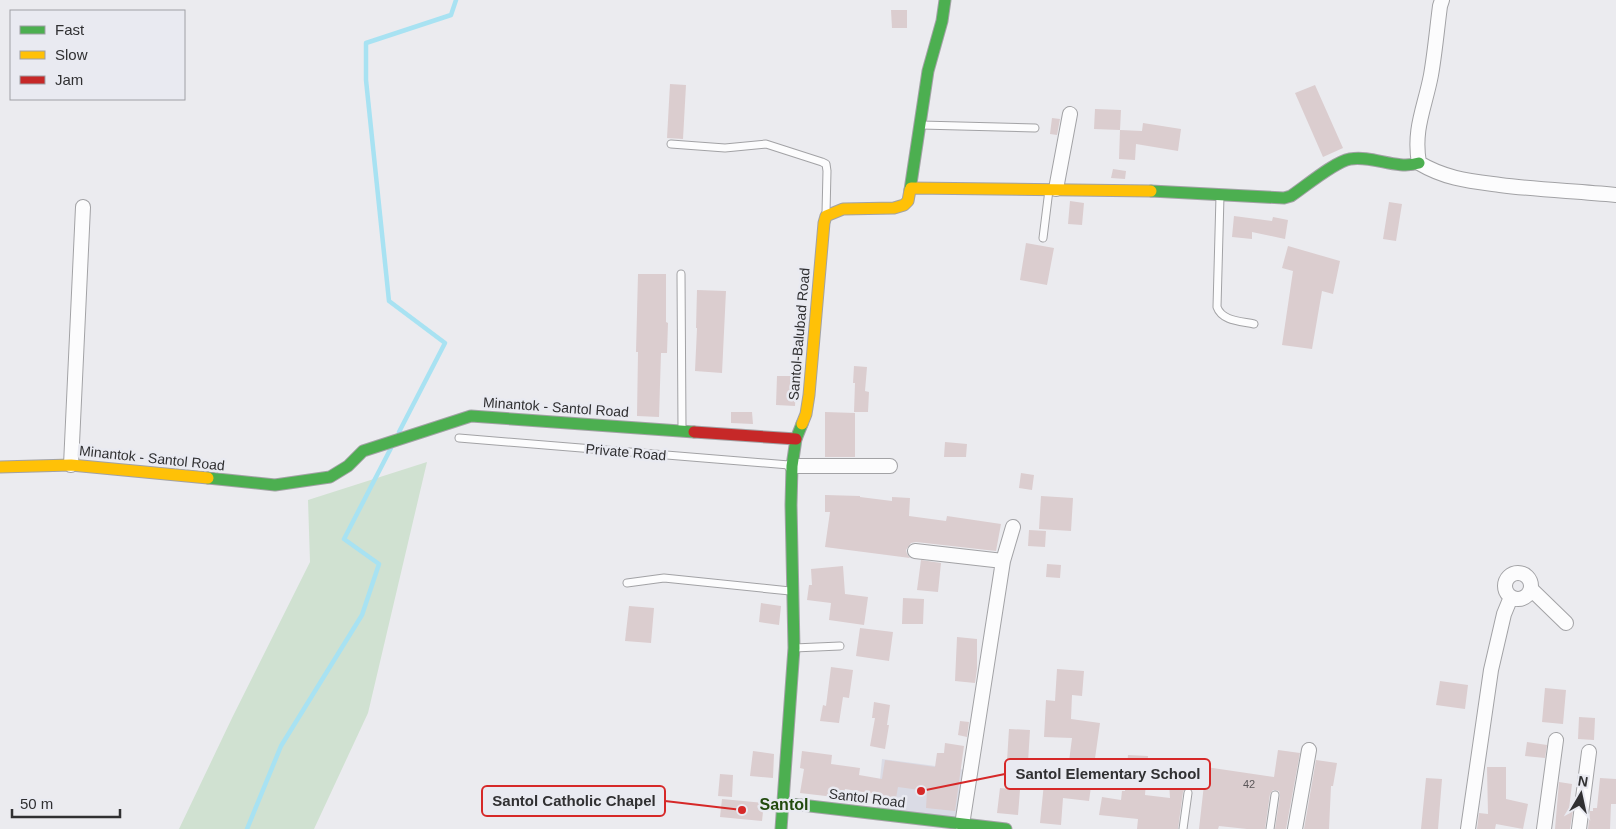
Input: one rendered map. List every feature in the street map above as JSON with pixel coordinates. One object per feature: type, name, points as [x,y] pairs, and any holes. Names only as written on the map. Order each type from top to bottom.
[{"type":"street","points":[[826,216],[843,208],[894,208],[904,205],[908,201],[912,188],[928,71],[946,0]]},
{"type":"street","points":[[1442,0],[1430,77],[1417,129],[1419,163],[1430,170],[1456,179],[1530,188],[1616,195]]},
{"type":"street","points":[[1052,189],[1070,114]]},
{"type":"street","points":[[912,188],[1221,193],[1284,198],[1291,196],[1340,162],[1349,158],[1362,158],[1411,166],[1419,163]]},
{"type":"street","points":[[71,465],[82,207]]},
{"type":"street","name":"Santol-Balubad Road","points":[[781,829],[794,648],[792,466],[796,439],[806,414],[809,395],[826,216]]},
{"type":"street","name":"Minantok - Santol Road","points":[[0,467],[71,465],[275,485],[330,477],[348,466],[363,451],[471,416],[796,439]]},
{"type":"street","points":[[792,466],[890,466]]},
{"type":"street","points":[[962,825],[1003,561],[1013,527]]},
{"type":"street","points":[[915,551],[1003,561]]},
{"type":"street","points":[[1518,572],[1528,578],[1531,583],[1530,589],[1523,598],[1511,598],[1504,588],[1504,582],[1512,574],[1518,572]]},
{"type":"street","points":[[1530,589],[1566,623]]},
{"type":"street","points":[[1468,829],[1491,670],[1504,614],[1511,598]]},
{"type":"street","points":[[1544,829],[1556,740]]},
{"type":"street","points":[[1295,829],[1309,750]]},
{"type":"street","points":[[1579,829],[1590,752]]},
{"type":"street","name":"Santol Road","points":[[784,803],[1006,829]]},
{"type":"lane","points":[[920,125],[1035,128]]},
{"type":"lane","points":[[671,144],[725,148],[766,144],[822,162],[826,164],[827,171],[826,216]]},
{"type":"lane","points":[[1043,238],[1052,189]]},
{"type":"lane","points":[[1221,193],[1217,307],[1219,313],[1228,319],[1254,324]]},
{"type":"lane","points":[[681,274],[682,431]]},
{"type":"lane","name":"Private Road","points":[[459,438],[792,466]]},
{"type":"lane","points":[[627,583],[664,578],[794,591]]},
{"type":"lane","points":[[794,648],[840,646]]},
{"type":"lane","points":[[1184,829],[1188,793]]},
{"type":"lane","points":[[1270,829],[1275,796]]},
{"type":"shaded area","points":[[882,759],[966,770],[960,821],[877,811]]},
{"type":"green space","points":[[427,462],[368,713],[314,829],[179,829],[310,562],[308,500]]},
{"type":"building","points":[[891,10],[907,10],[907,28],[892,28]]},
{"type":"building","points":[[670,84],[686,85],[683,139],[667,138]]},
{"type":"building","points":[[1315,85],[1343,148],[1323,157],[1295,93]]},
{"type":"building","points":[[1095,109],[1121,110],[1120,130],[1094,129]]},
{"type":"building","points":[[1052,118],[1060,119],[1057,135],[1050,134]]},
{"type":"building","points":[[1143,123],[1181,129],[1178,151],[1136,144],[1135,160],[1119,159],[1120,130],[1142,131]]},
{"type":"building","points":[[1113,169],[1126,171],[1125,179],[1111,178]]},
{"type":"building","points":[[1070,201],[1084,203],[1082,225],[1068,224]]},
{"type":"building","points":[[1389,202],[1402,204],[1396,241],[1383,239]]},
{"type":"building","points":[[1234,216],[1272,221],[1273,217],[1288,220],[1285,239],[1252,232],[1252,239],[1232,237]]},
{"type":"building","points":[[1026,243],[1054,248],[1047,285],[1020,280]]},
{"type":"building","points":[[1288,246],[1340,261],[1333,294],[1322,291],[1312,349],[1282,345],[1293,271],[1282,268]]},
{"type":"building","points":[[638,274],[666,274],[667,353],[661,353],[659,417],[637,416]]},
{"type":"building","points":[[697,290],[726,291],[722,373],[695,371]]},
{"type":"building","points":[[854,366],[867,367],[865,391],[869,392],[868,412],[854,412]]},
{"type":"building","points":[[777,376],[797,376],[795,406],[776,405]]},
{"type":"building","points":[[731,412],[752,412],[753,424],[731,423]]},
{"type":"building","points":[[825,412],[855,413],[855,457],[825,457]]},
{"type":"building","points":[[945,442],[967,444],[966,457],[944,457]]},
{"type":"building","points":[[1021,473],[1034,475],[1032,490],[1019,488]]},
{"type":"building","points":[[825,495],[860,496],[892,501],[892,497],[910,498],[909,516],[946,521],[947,516],[1001,524],[996,551],[916,542],[911,543],[906,550],[910,558],[825,547],[830,512],[825,512]]},
{"type":"building","points":[[1041,496],[1073,498],[1071,531],[1039,529]]},
{"type":"building","points":[[1029,530],[1046,531],[1045,547],[1028,546]]},
{"type":"building","points":[[921,560],[941,563],[938,592],[917,590]]},
{"type":"building","points":[[1047,564],[1061,565],[1060,578],[1046,577]]},
{"type":"building","points":[[843,566],[845,594],[868,597],[864,625],[829,620],[831,603],[807,600],[809,585],[812,585],[811,569]]},
{"type":"building","points":[[903,598],[924,599],[923,624],[902,624]]},
{"type":"building","points":[[761,603],[781,606],[779,625],[759,622]]},
{"type":"building","points":[[629,606],[654,608],[651,643],[625,641]]},
{"type":"building","points":[[860,628],[893,632],[889,661],[856,656]]},
{"type":"building","points":[[957,637],[977,639],[975,683],[955,681]]},
{"type":"building","points":[[831,667],[853,670],[849,698],[843,697],[839,723],[820,721],[823,705],[826,706]]},
{"type":"building","points":[[1057,669],[1084,671],[1082,696],[1072,695],[1071,719],[1100,723],[1089,801],[1063,798],[1061,825],[1040,823],[1044,783],[1066,785],[1072,738],[1044,737],[1046,700],[1055,701]]},
{"type":"building","points":[[1440,681],[1468,685],[1465,709],[1436,705]]},
{"type":"building","points":[[1545,688],[1566,690],[1563,724],[1542,722]]},
{"type":"building","points":[[874,702],[890,705],[885,749],[870,746],[875,718],[872,718]]},
{"type":"building","points":[[1579,717],[1595,718],[1594,740],[1578,739]]},
{"type":"building","points":[[960,721],[969,722],[967,737],[958,735]]},
{"type":"building","points":[[1009,729],[1030,730],[1028,762],[1007,761]]},
{"type":"building","points":[[1527,742],[1547,745],[1545,758],[1525,756]]},
{"type":"building","points":[[945,743],[964,746],[955,811],[926,808],[927,791],[898,787],[895,804],[879,802],[881,795],[845,789],[843,798],[800,793],[804,769],[800,768],[802,751],[832,755],[831,764],[860,768],[859,775],[882,779],[885,760],[935,767],[937,753],[944,753]]},
{"type":"building","points":[[1278,750],[1300,753],[1286,829],[1275,829],[1280,795],[1279,791],[1273,790],[1270,794],[1265,829],[1219,826],[1218,829],[1199,829],[1206,767],[1274,777]]},
{"type":"building","points":[[753,751],[774,754],[773,778],[750,776]]},
{"type":"building","points":[[1128,755],[1148,756],[1145,795],[1170,798],[1168,766],[1184,765],[1185,789],[1178,829],[1137,829],[1138,819],[1099,815],[1102,797],[1121,800],[1122,791],[1125,791]]},
{"type":"building","points":[[1316,760],[1337,763],[1333,786],[1331,786],[1329,829],[1304,829]]},
{"type":"building","points":[[1487,767],[1506,767],[1506,799],[1528,804],[1523,829],[1496,824],[1495,829],[1477,829],[1479,813],[1488,814]]},
{"type":"building","points":[[720,774],[733,775],[732,797],[718,796]]},
{"type":"building","points":[[1426,778],[1442,779],[1438,829],[1421,829]]},
{"type":"building","points":[[1600,778],[1616,779],[1616,804],[1611,804],[1610,829],[1588,829],[1590,811],[1593,811],[1593,808],[1597,808]]},
{"type":"building","points":[[1559,782],[1572,784],[1569,809],[1573,810],[1570,829],[1555,829]]},
{"type":"building","points":[[1000,788],[1020,790],[1018,815],[997,813]]},
{"type":"building","points":[[722,799],[764,803],[762,821],[720,817]]},
{"type":"waterway","points":[[399,432],[445,343],[389,301],[366,80],[366,43],[451,15],[456,0]]},
{"type":"waterway","points":[[247,829],[281,746],[362,615],[379,564],[344,539],[391,448]]},
{"type":"traffic: fast","points":[[910,190],[928,71],[942,21],[945,0]]},
{"type":"traffic: fast","points":[[1151,191],[1284,198],[1291,196],[1336,165],[1350,159],[1359,158],[1402,165],[1419,163]]},
{"type":"traffic: fast","points":[[208,478],[275,485],[330,477],[348,466],[363,451],[471,416],[694,432]]},
{"type":"traffic: fast","points":[[781,829],[794,648],[792,466],[796,439],[802,424]]},
{"type":"traffic: fast","points":[[784,803],[1006,829]]},
{"type":"traffic: slow","points":[[911,188],[1151,191]]},
{"type":"traffic: slow","points":[[802,424],[806,414],[809,395],[826,216],[843,209],[894,208],[904,205],[908,201],[910,190]]},
{"type":"traffic: slow","points":[[0,467],[71,465],[208,478]]},
{"type":"traffic: jam","points":[[694,432],[796,439]]},
{"type":"place","name":"Santol Elementary School","points":[[921,791]]},
{"type":"place","name":"Santol Catholic Chapel","points":[[742,810]]},
{"type":"district","name":"Santol","points":[[784,804]]}]
